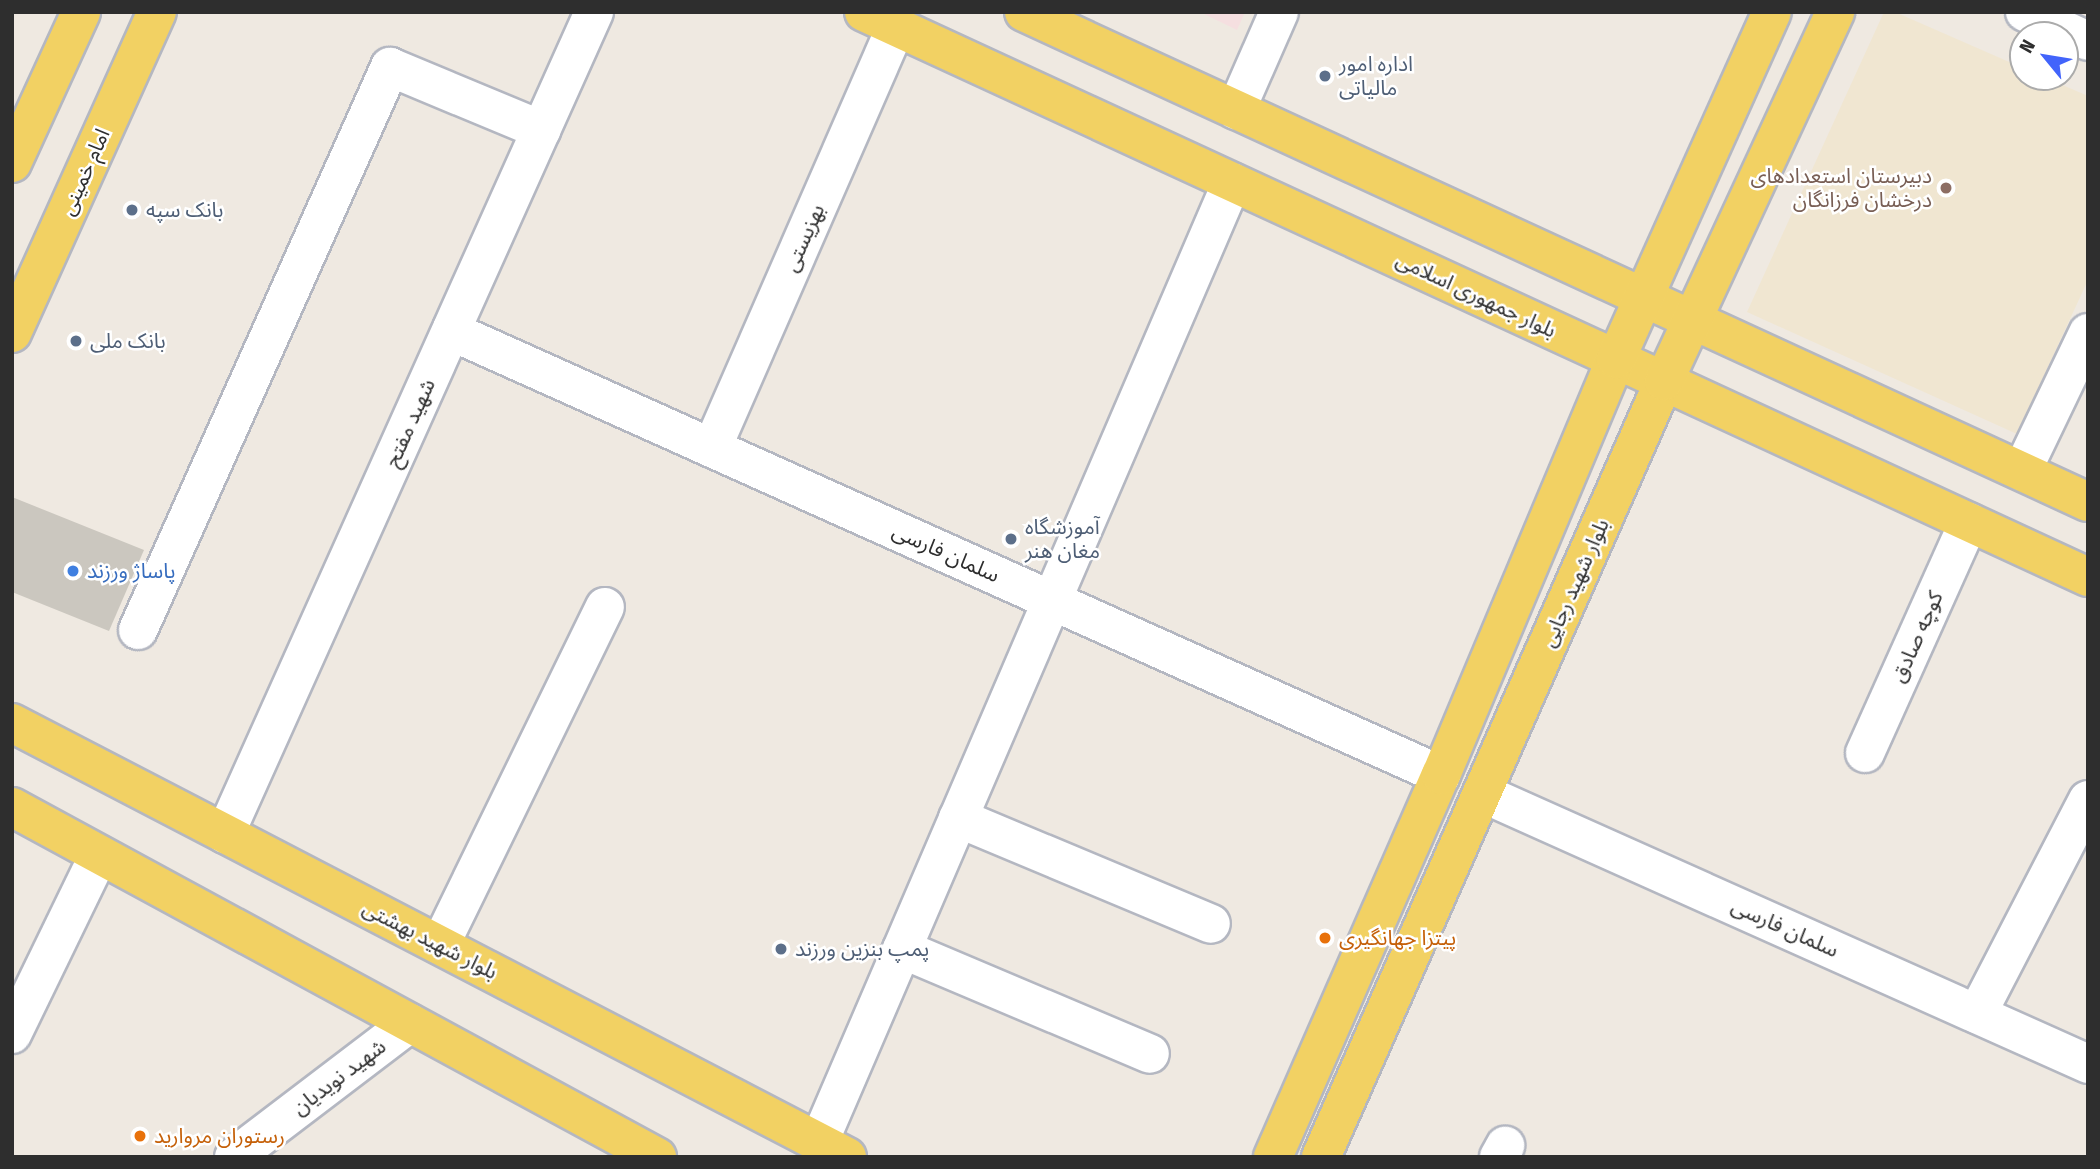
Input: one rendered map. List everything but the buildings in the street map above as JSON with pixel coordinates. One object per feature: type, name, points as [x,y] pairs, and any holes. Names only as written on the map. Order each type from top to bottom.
[{"type":"main road","points":[[12,163],[81,12]]},
{"type":"main road","name":"امام خمینی","points":[[12,332],[157,12]]},
{"type":"main road","points":[[1024,12],[2088,502]]},
{"type":"main road","points":[[1273,1157],[1441,775],[1616,359],[1772,12]]},
{"type":"main road","name":"بلوار شهید رجایی","points":[[1321,1157],[1664,381],[1835,12]]},
{"type":"main road","name":"بلوار جمهوری اسلامی","points":[[888,17],[1232,183],[2088,577]]},
{"type":"main road","name":"بلوار شهید بهشتی","points":[[12,723],[833,1149]]},
{"type":"main road","points":[[12,807],[657,1157]]},
{"type":"street","name":"شهید مفتح","points":[[225,834],[594,12]]},
{"type":"street","points":[[1236,110],[1279,12]]},
{"type":"street","points":[[2025,12],[2088,41]]},
{"type":"street","name":"بهزیستی","points":[[712,448],[888,17]]},
{"type":"street","points":[[138,630],[390,67],[541,130]]},
{"type":"street","points":[[833,1149],[902,949],[1232,183]]},
{"type":"street","name":"سلمان فارسی","points":[[451,331],[1441,775]]},
{"type":"street","points":[[2022,471],[2088,333]]},
{"type":"street","name":"کوچه صادق","points":[[1865,752],[1969,522]]},
{"type":"street","points":[[440,945],[605,607]]},
{"type":"street","name":"سلمان فارسی","points":[[1482,793],[2088,1064]]},
{"type":"street","points":[[1978,1014],[2088,800]]},
{"type":"street","points":[[958,818],[1211,924]]},
{"type":"street","points":[[12,1034],[99,855]]},
{"type":"street","points":[[902,949],[1150,1054]]},
{"type":"street","name":"شهید نویدیان","points":[[234,1157],[410,1023]]},
{"type":"shaded area","points":[[1200,12],[1245,12],[1237,30]]},
{"type":"shaded area","name":"دبیرستان استعدادهای درخشان فرزانگان","points":[[1884,12],[1895,12],[2009,62],[2009,91],[2076,91],[2088,96],[2088,280],[2017,434],[1747,312]]},
{"type":"place","name":"اداره امور مالیاتی","points":[[1325,76]]},
{"type":"place","name":"دبیرستان استعدادهای درخشان فرزانگان","points":[[1946,188]]},
{"type":"place","name":"بانک سپه","points":[[132,210]]},
{"type":"place","name":"بانک ملی","points":[[76,341]]},
{"type":"place","name":"آموزشگاه مغان هنر","points":[[1011,539]]},
{"type":"place","name":"پاساژ ورزند","points":[[73,571]]},
{"type":"place","name":"پیتزا جهانگیری","points":[[1325,938]]},
{"type":"place","name":"پمپ بنزین ورزند","points":[[781,949]]},
{"type":"place","name":"رستوران مروارید","points":[[140,1136]]}]
